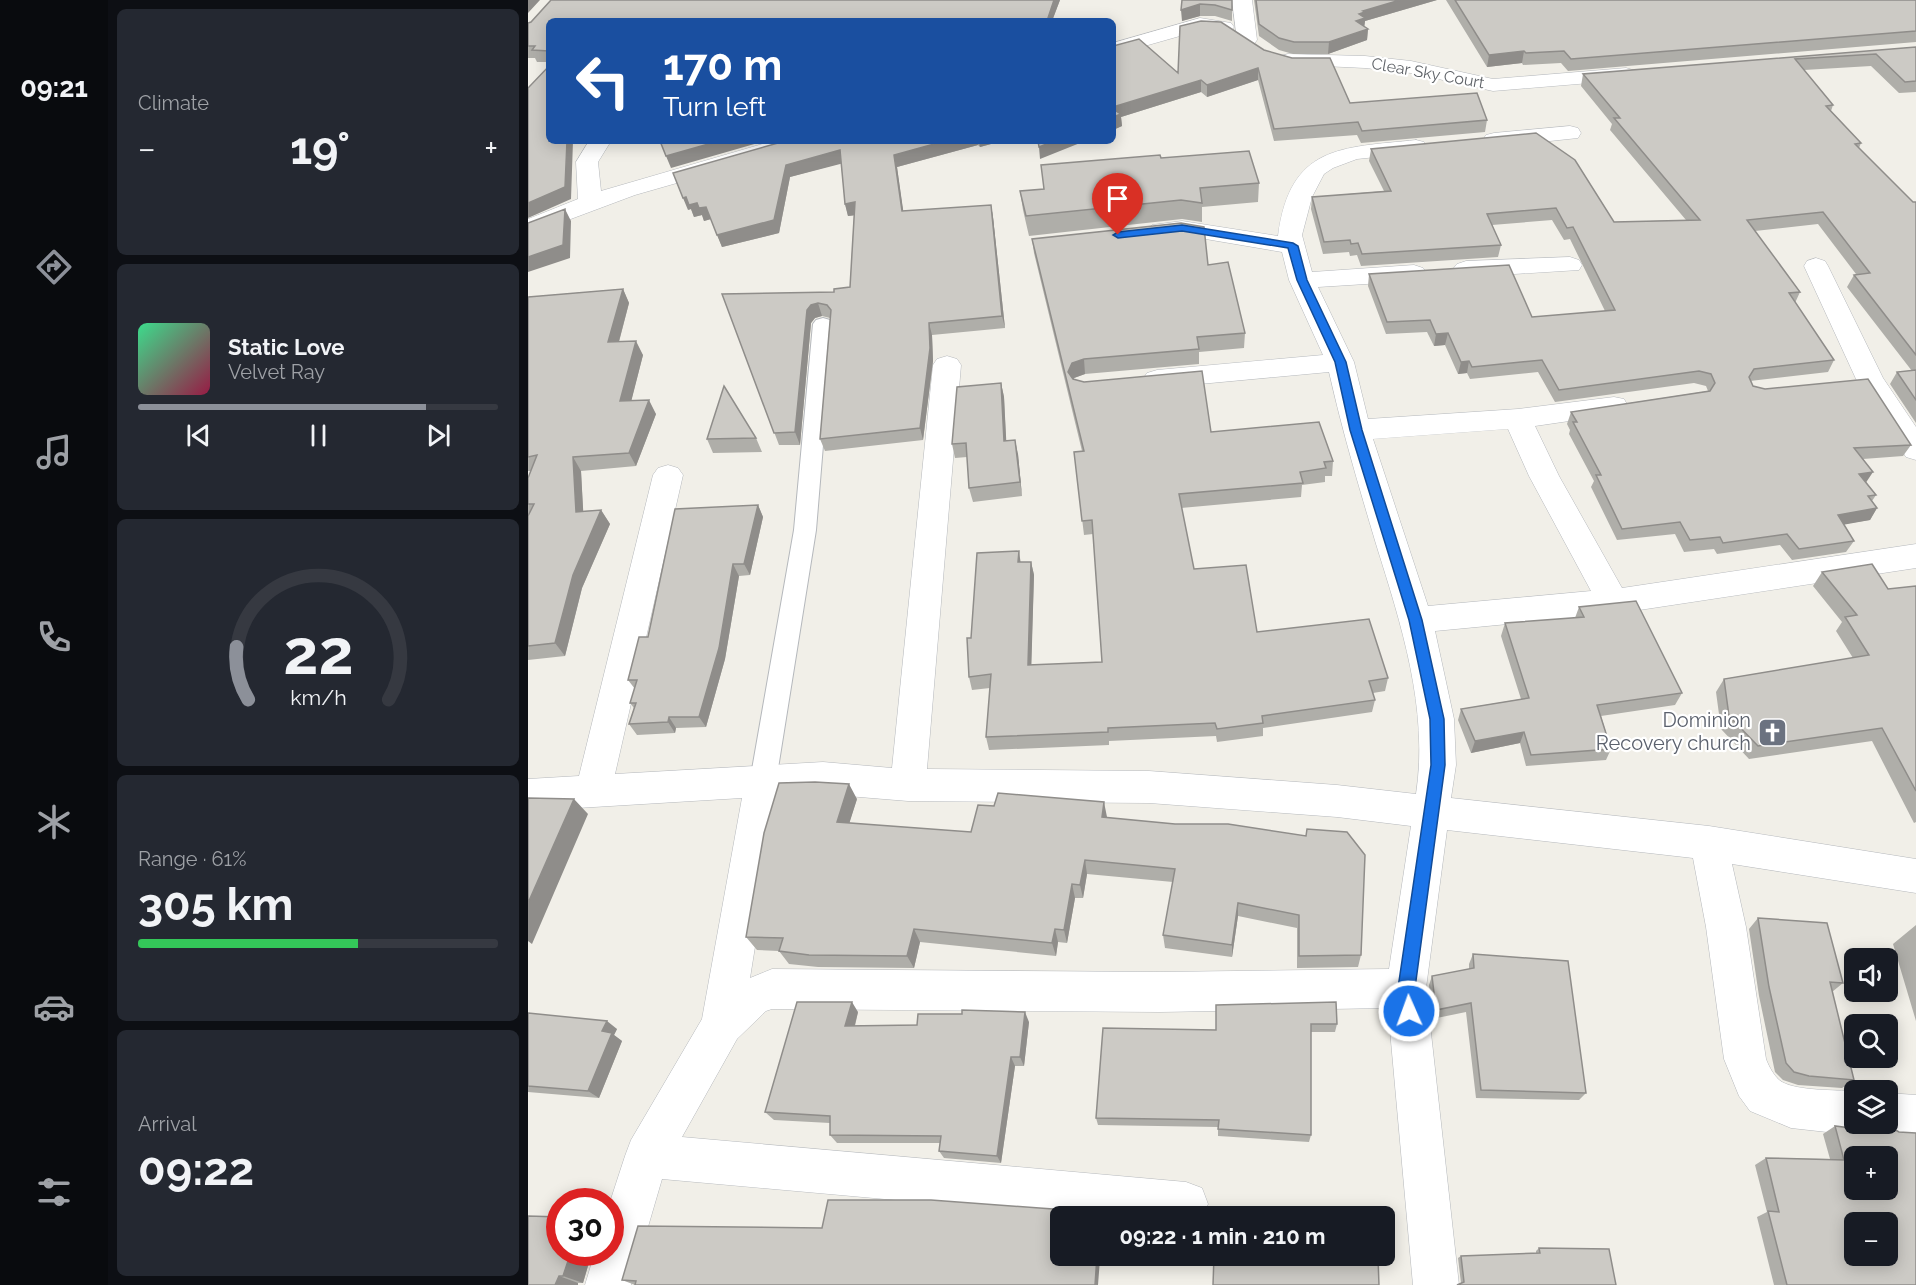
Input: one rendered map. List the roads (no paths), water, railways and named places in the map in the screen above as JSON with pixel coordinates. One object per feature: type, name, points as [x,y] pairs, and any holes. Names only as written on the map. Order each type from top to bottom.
[{"type":"street","points":[[1242,0],[1261,49]]},
{"type":"street","name":"Clear Sky Court","points":[[1116,48],[1200,24],[1214,24],[1229,28],[1261,49],[1292,62],[1365,62],[1399,66],[1493,85],[1642,73]]},
{"type":"street","points":[[1436,1285],[1407,988],[1438,765],[1437,719],[1416,620],[1356,430],[1340,362],[1302,280],[1290,235],[1300,197],[1315,170],[1325,163],[1354,153],[1570,133]]},
{"type":"street","points":[[590,204],[587,162],[598,144]]},
{"type":"street","points":[[528,228],[635,188],[788,144]]},
{"type":"street","points":[[1136,233],[1182,228],[1293,246]]},
{"type":"street","points":[[1302,280],[1570,265]]},
{"type":"street","points":[[1816,266],[1859,380],[1916,450]]},
{"type":"street","points":[[1134,381],[1340,362]]},
{"type":"street","points":[[908,785],[947,365]]},
{"type":"street","points":[[1356,430],[1518,419],[1636,403]]},
{"type":"street","points":[[1518,419],[1544,476],[1613,603]]},
{"type":"street","points":[[593,791],[668,475]]},
{"type":"street","points":[[1416,620],[1613,603],[1916,556]]},
{"type":"street","points":[[528,795],[823,778],[908,785],[1149,787],[1338,801],[1709,843],[1916,876]]},
{"type":"street","points":[[722,1025],[763,781]]},
{"type":"street","points":[[1709,843],[1726,927],[1745,1059],[1754,1081],[1765,1096],[1791,1107],[1844,1112]]},
{"type":"street","points":[[608,1285],[647,1156],[722,1025],[752,997],[772,989],[1160,992],[1407,988]]},
{"type":"street","points":[[1898,1115],[1916,1116]]},
{"type":"street","points":[[647,1156],[1186,1204]]},
{"type":"lane","points":[[763,781],[805,530],[824,324]]},
{"type":"place","name":"Dominion Recovery church","points":[[1772,732]]}]
